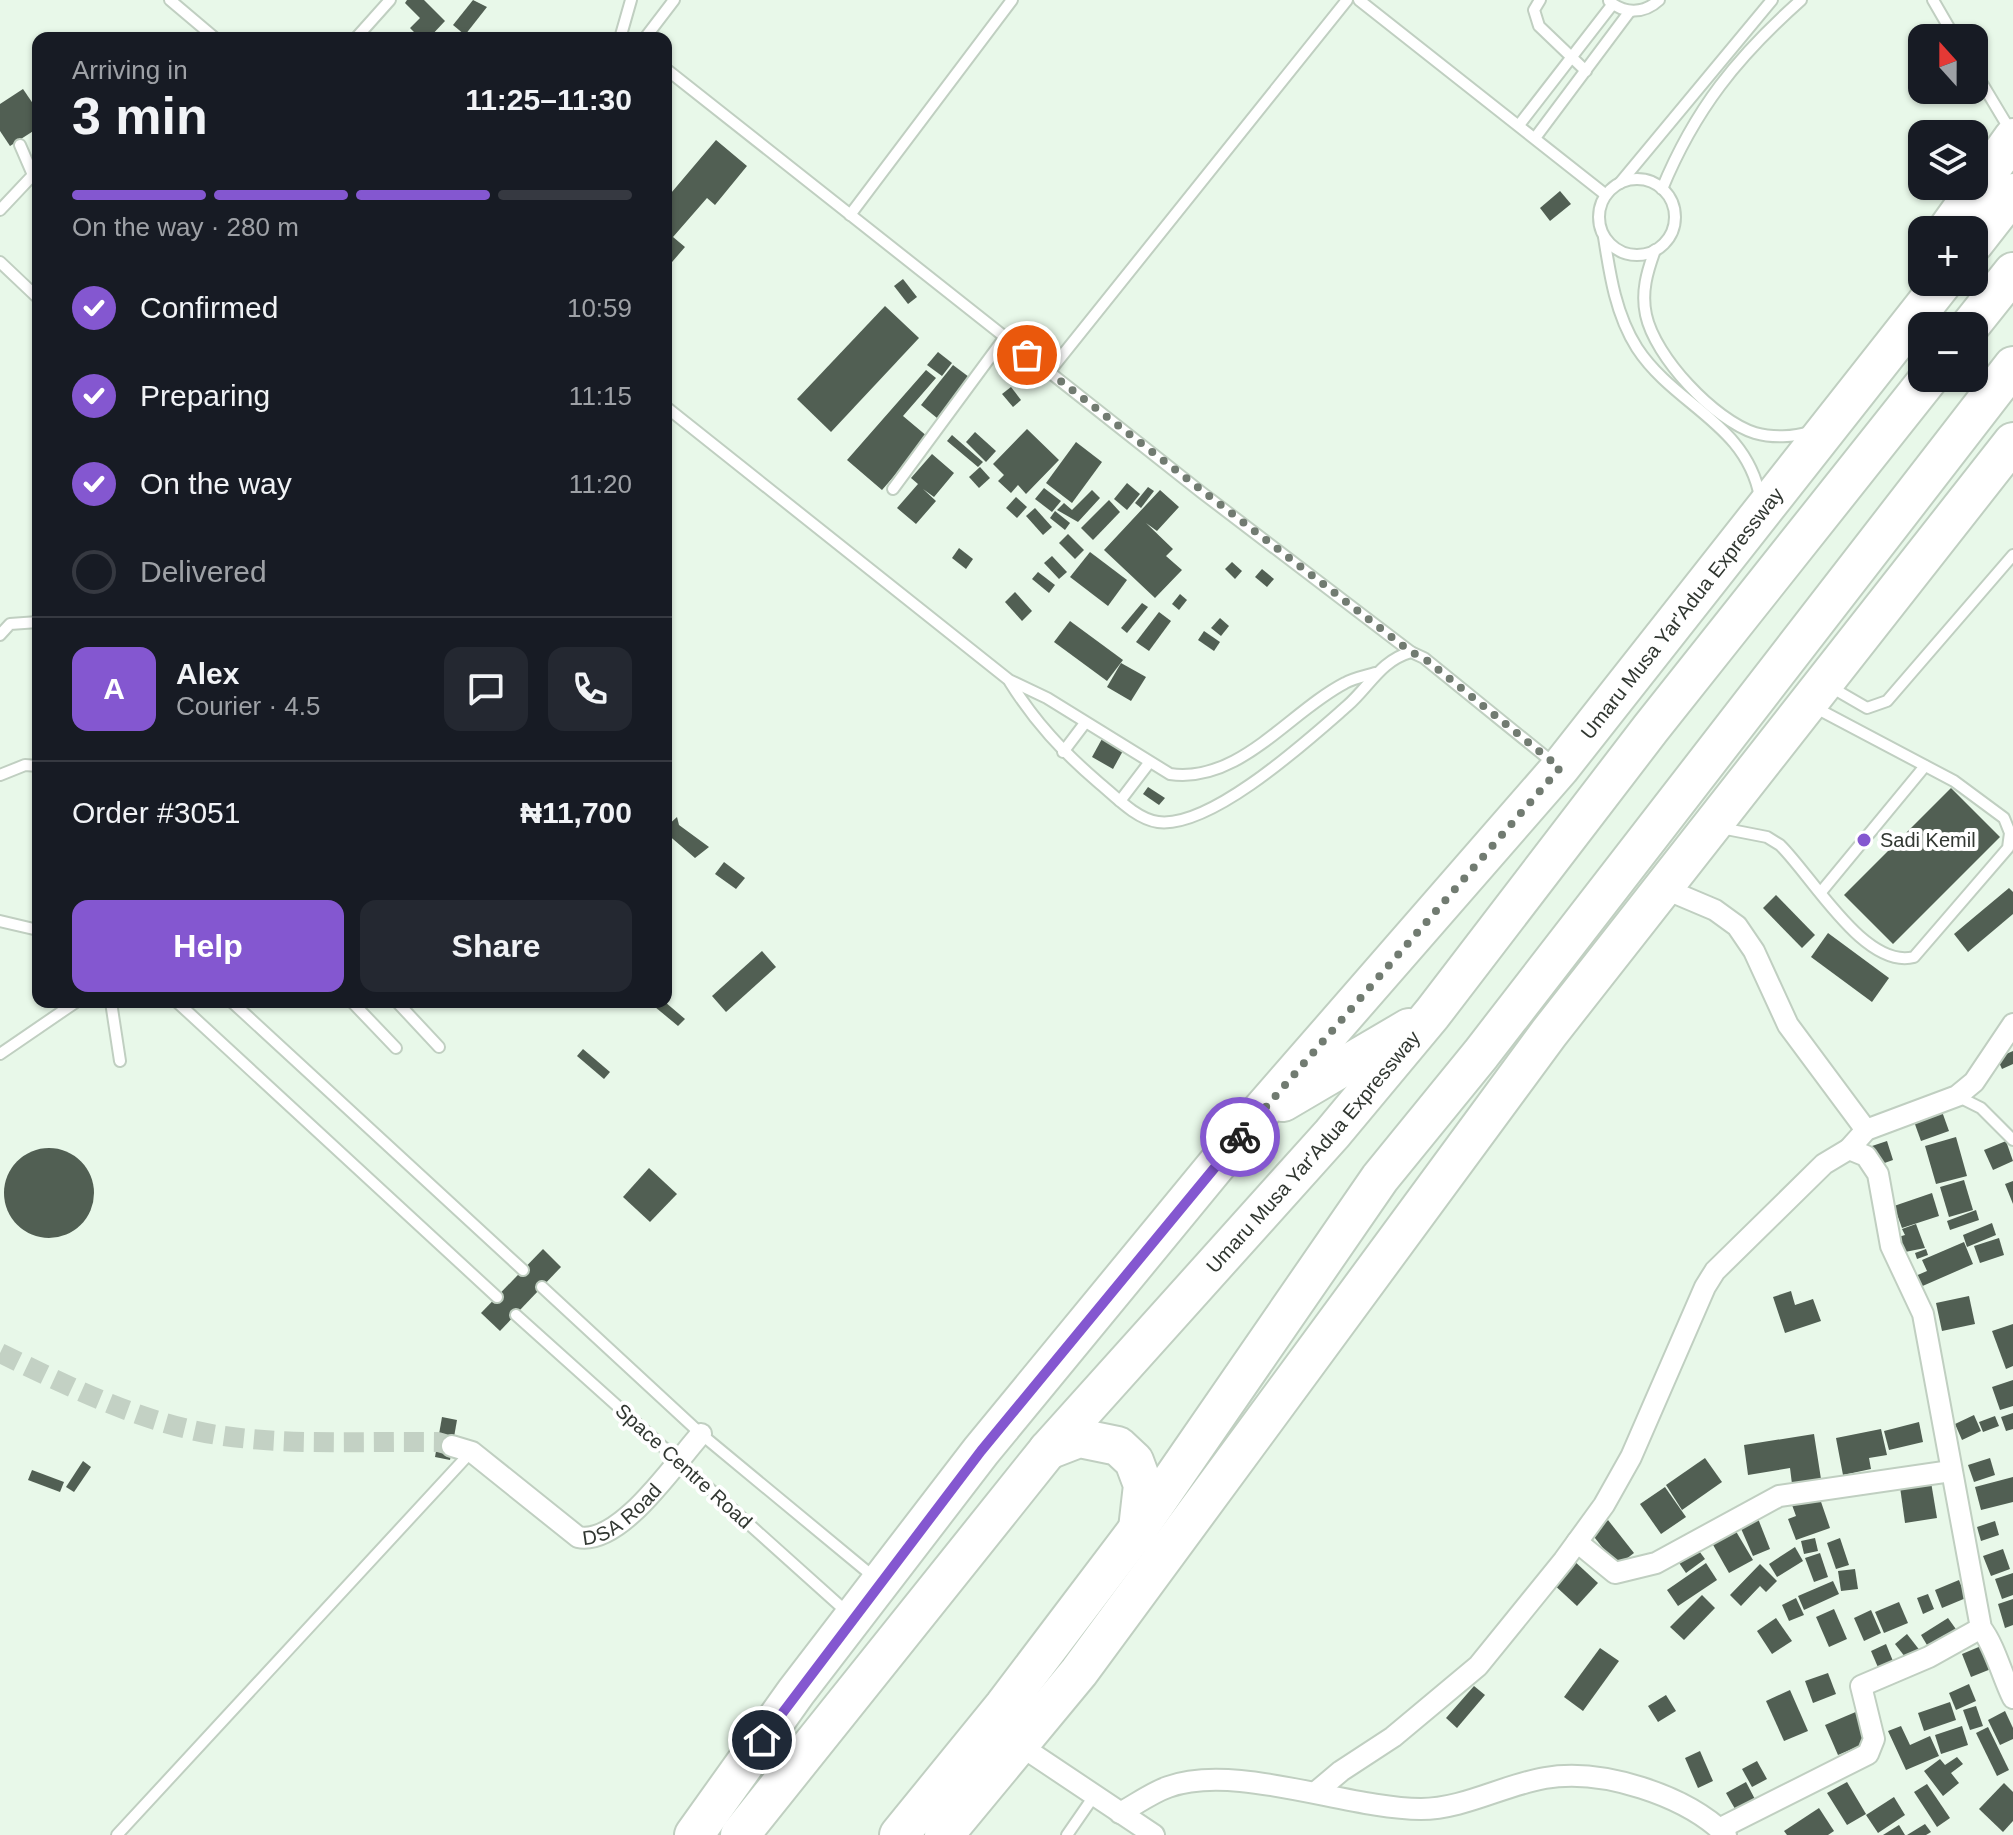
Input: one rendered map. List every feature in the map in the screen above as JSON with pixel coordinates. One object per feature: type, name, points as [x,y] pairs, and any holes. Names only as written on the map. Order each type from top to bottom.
[{"type":"highway","points":[[1957,216],[2013,137]]},
{"type":"highway","points":[[1988,225],[2013,193]]},
{"type":"highway","points":[[1981,312],[2013,272]]},
{"type":"highway","name":"Umaru Musa Yar'Adua Expressway","points":[[1919,312],[1932,296]]},
{"type":"highway","name":"Umaru Musa Yar'Adua Expressway","points":[[694,1835],[853,1617],[981,1451],[1255,1118],[1560,768],[1908,327]]},
{"type":"highway","points":[[899,1835],[1004,1706],[1138,1529],[1380,1178],[1481,1054],[2013,366]]},
{"type":"highway","name":"Umaru Musa Yar'Adua Expressway","points":[[740,1835],[1048,1450],[1332,1134],[1432,1014],[1651,728],[1918,392]]},
{"type":"highway","points":[[954,1831],[1018,1744],[1079,1672],[1549,1033],[2013,442]]},
{"type":"highway","points":[[1651,728],[1753,525]]},
{"type":"highway","points":[[1696,777],[1859,638]]},
{"type":"highway","points":[[1255,1118],[1432,1014]]},
{"type":"highway","points":[[1410,1221],[1481,1054]]},
{"type":"highway","points":[[1048,1450],[1079,1438],[1098,1439],[1118,1446],[1134,1461],[1143,1485],[1138,1529]]},
{"type":"highway","points":[[762,1835],[773,1793]]},
{"type":"street","points":[[1663,888],[1715,910],[1737,926],[1754,951],[1788,1025],[1866,1130]]},
{"type":"street","points":[[1849,1149],[1866,1130],[1957,1096],[1974,1082],[2013,1024]]},
{"type":"street","points":[[1316,1792],[1341,1771],[1393,1737],[1478,1666],[1604,1505],[1631,1457],[1705,1287],[1715,1271],[1824,1164],[1840,1151],[1849,1149],[1866,1156],[1878,1174],[1891,1246],[1923,1314],[1981,1628],[1991,1641],[1997,1666],[2013,1698]]},
{"type":"street","name":"DSA Road","points":[[462,1449],[578,1537],[591,1540],[617,1528],[701,1434]]},
{"type":"street","points":[[1577,1542],[1615,1573],[1637,1569],[1656,1563],[1779,1496],[1951,1471]]},
{"type":"street","points":[[1120,1813],[1166,1787],[1186,1782],[1215,1780],[1316,1792],[1376,1806],[1426,1809],[1562,1777],[1667,1795],[1687,1804],[1722,1832],[1868,1754],[1874,1739],[1861,1686],[1929,1657],[1981,1628]]},
{"type":"street","points":[[1018,1744],[1154,1835]]},
{"type":"lane","points":[[170,0],[208,32]]},
{"type":"lane","points":[[361,32],[390,0]]},
{"type":"lane","points":[[622,32],[631,0]]},
{"type":"lane","points":[[650,32],[674,0]]},
{"type":"lane","points":[[850,215],[1012,0]]},
{"type":"lane","points":[[1049,372],[1347,0]]},
{"type":"lane","points":[[1359,0],[1606,195]]},
{"type":"lane","points":[[1540,0],[1534,10],[1535,19],[1586,71]]},
{"type":"lane","points":[[1519,125],[1610,2],[1630,11],[1642,10],[1659,0]]},
{"type":"lane","points":[[1753,525],[1760,492],[1744,450],[1663,378],[1639,350],[1623,323],[1611,282],[1599,213],[1606,195],[1620,183],[1772,0]]},
{"type":"lane","points":[[1662,189],[1699,111],[1757,38],[1801,0]]},
{"type":"lane","points":[[1933,0],[1947,24]]},
{"type":"lane","points":[[1535,138],[1630,11]]},
{"type":"lane","points":[[672,74],[1049,372],[1411,652],[1424,658],[1560,768]]},
{"type":"lane","points":[[1988,94],[2013,137]]},
{"type":"lane","points":[[20,145],[32,173]]},
{"type":"lane","points":[[0,210],[32,176]]},
{"type":"lane","points":[[1604,237],[1624,253],[1637,255],[1655,250],[1674,227],[1672,203],[1662,189],[1645,180],[1620,183]]},
{"type":"lane","points":[[1655,250],[1646,275],[1646,316],[1661,354],[1674,371],[1729,419],[1753,433],[1799,435],[1831,425]]},
{"type":"lane","points":[[0,262],[32,292]]},
{"type":"lane","points":[[893,489],[1005,337]]},
{"type":"lane","points":[[672,412],[1009,680],[1047,698],[1170,774],[1185,776],[1225,767],[1346,682],[1375,673]]},
{"type":"lane","points":[[1816,694],[1867,708],[1887,701],[2013,555]]},
{"type":"lane","points":[[0,635],[10,624],[32,622]]},
{"type":"lane","points":[[1009,680],[1036,723],[1063,752],[1120,801],[1145,818],[1160,823],[1203,813],[1261,777],[1359,696],[1375,673],[1397,656],[1411,652]]},
{"type":"lane","points":[[1711,826],[1767,837],[1780,845],[1847,923],[1881,954],[1900,961],[1914,957],[2008,848],[2010,833],[2004,818],[1954,781],[1925,766],[1816,694]]},
{"type":"lane","points":[[1063,752],[1085,723]]},
{"type":"lane","points":[[1120,801],[1149,763]]},
{"type":"lane","points":[[0,775],[25,765],[32,766]]},
{"type":"lane","points":[[1821,892],[1925,766]]},
{"type":"lane","points":[[0,921],[32,929]]},
{"type":"lane","points":[[0,1054],[67,1008]]},
{"type":"lane","points":[[112,1008],[120,1061]]},
{"type":"lane","points":[[184,1008],[497,1297]]},
{"type":"lane","points":[[239,1008],[523,1270]]},
{"type":"lane","points":[[358,1008],[396,1048]]},
{"type":"lane","points":[[403,1008],[439,1047]]},
{"type":"lane","points":[[1957,1096],[1981,1108],[2013,1140]]},
{"type":"lane","name":"Space Centre Road","points":[[542,1287],[701,1434],[880,1582]]},
{"type":"lane","name":"Space Centre Road","points":[[516,1315],[853,1617]]},
{"type":"lane","points":[[117,1835],[462,1449]]},
{"type":"lane","points":[[1067,1835],[1094,1796]]},
{"type":"building","points":[[407,0],[424,0],[445,21],[435,32],[414,32],[410,28],[420,18],[405,3]]},
{"type":"building","points":[[473,0],[487,7],[467,32],[461,32],[453,25]]},
{"type":"building","points":[[23,89],[32,102],[32,132],[10,146],[0,131],[0,104]]},
{"type":"building","points":[[716,140],[747,166],[715,205],[707,198],[673,237],[685,247],[672,262],[672,192]]},
{"type":"building","points":[[1560,191],[1571,204],[1550,221],[1540,208]]},
{"type":"building","points":[[903,279],[917,297],[908,304],[894,286]]},
{"type":"building","points":[[885,306],[919,338],[831,432],[797,399]]},
{"type":"building","points":[[938,352],[952,363],[942,376],[927,365]]},
{"type":"building","points":[[953,365],[969,377],[937,418],[921,405]]},
{"type":"building","points":[[926,370],[936,378],[903,416],[928,437],[882,490],[847,460]]},
{"type":"building","points":[[1011,387],[1021,400],[1013,407],[1002,394]]},
{"type":"building","points":[[1027,429],[1059,460],[1026,494],[1018,485],[1011,493],[998,481],[1004,475],[993,464]]},
{"type":"building","points":[[975,432],[996,451],[986,462],[966,442]]},
{"type":"building","points":[[952,435],[983,462],[978,467],[947,441]]},
{"type":"building","points":[[1076,442],[1102,462],[1072,503],[1046,483]]},
{"type":"building","points":[[932,454],[954,473],[934,497],[923,489],[936,501],[916,524],[897,508],[918,484],[911,478]]},
{"type":"building","points":[[980,467],[990,478],[979,488],[969,477]]},
{"type":"building","points":[[1127,483],[1140,494],[1127,510],[1114,499]]},
{"type":"building","points":[[1148,487],[1154,491],[1141,508],[1135,503]]},
{"type":"building","points":[[1044,488],[1061,501],[1052,512],[1035,499]]},
{"type":"building","points":[[1092,490],[1100,498],[1078,522],[1057,510],[1064,503],[1072,510]]},
{"type":"building","points":[[1160,490],[1179,507],[1157,531],[1146,523],[1173,549],[1166,556],[1182,570],[1155,598],[1104,550]]},
{"type":"building","points":[[1016,497],[1027,507],[1017,518],[1006,508]]},
{"type":"building","points":[[1109,500],[1120,512],[1093,540],[1081,528]]},
{"type":"building","points":[[1035,508],[1052,527],[1043,535],[1026,516]]},
{"type":"building","points":[[1055,511],[1070,523],[1065,530],[1050,518]]},
{"type":"building","points":[[1068,534],[1084,550],[1075,559],[1059,543]]},
{"type":"building","points":[[959,548],[973,559],[966,569],[952,558]]},
{"type":"building","points":[[1090,552],[1127,580],[1108,606],[1070,577]]},
{"type":"building","points":[[1052,556],[1067,572],[1059,579],[1044,563]]},
{"type":"building","points":[[1232,562],[1242,571],[1235,579],[1225,569]]},
{"type":"building","points":[[1262,569],[1274,579],[1267,587],[1255,577]]},
{"type":"building","points":[[1038,572],[1055,585],[1049,593],[1032,579]]},
{"type":"building","points":[[1015,592],[1032,611],[1022,621],[1005,602]]},
{"type":"building","points":[[1180,594],[1187,600],[1179,610],[1172,604]]},
{"type":"building","points":[[1142,603],[1148,607],[1127,633],[1121,628]]},
{"type":"building","points":[[1159,612],[1171,621],[1149,651],[1136,642]]},
{"type":"building","points":[[1220,618],[1229,626],[1221,636],[1211,628]]},
{"type":"building","points":[[1070,621],[1123,660],[1107,681],[1054,642]]},
{"type":"building","points":[[1204,631],[1220,642],[1214,651],[1198,640]]},
{"type":"building","points":[[1121,663],[1146,677],[1131,701],[1107,687]]},
{"type":"building","points":[[1103,737],[1124,749],[1113,769],[1092,757]]},
{"type":"building","points":[[1148,787],[1165,798],[1159,805],[1143,794]]},
{"type":"building","points":[[1951,788],[2000,837],[1893,944],[1844,895]]},
{"type":"building","points":[[677,817],[679,825],[709,847],[695,858],[672,838],[672,822]]},
{"type":"building","points":[[724,862],[745,878],[736,889],[715,874]]},
{"type":"building","points":[[2009,888],[2013,892],[2013,914],[1968,952],[1954,934]]},
{"type":"building","points":[[1776,895],[1815,935],[1802,948],[1763,908]]},
{"type":"building","points":[[1828,933],[1889,978],[1872,1002],[1811,957]]},
{"type":"building","points":[[762,951],[776,967],[726,1012],[712,996]]},
{"type":"building","points":[[656,1008],[672,1008],[685,1019],[678,1026]]},
{"type":"building","points":[[583,1049],[610,1072],[604,1079],[577,1056]]},
{"type":"building","points":[[2013,1051],[2013,1064],[2002,1069],[1997,1058]]},
{"type":"building","points":[[1940,1106],[1949,1131],[1921,1141],[1912,1116]]},
{"type":"building","points":[[1956,1137],[1967,1176],[1936,1184],[1925,1146]]},
{"type":"building","points":[[1887,1141],[1893,1160],[1876,1166],[1869,1147]]},
{"type":"building","points":[[2006,1141],[2013,1161],[1993,1170],[1984,1150]]},
{"type":"building","points":[[49,1148],[66,1151],[81,1161],[91,1176],[94,1193],[91,1210],[81,1225],[66,1235],[49,1238],[32,1235],[17,1225],[7,1210],[4,1193],[7,1176],[17,1161],[32,1151]]},
{"type":"building","points":[[649,1168],[677,1194],[650,1222],[623,1197]]},
{"type":"building","points":[[1964,1180],[1973,1210],[1949,1217],[1940,1187]]},
{"type":"building","points":[[2013,1181],[2013,1204],[2005,1184]]},
{"type":"building","points":[[1932,1193],[1939,1216],[1902,1228],[1894,1206]]},
{"type":"building","points":[[1976,1210],[1979,1220],[1950,1230],[1947,1221]]},
{"type":"building","points":[[1992,1223],[1996,1235],[1967,1247],[1963,1235]]},
{"type":"building","points":[[1916,1224],[1925,1248],[1900,1253],[1895,1238],[1905,1235],[1902,1229]]},
{"type":"building","points":[[1999,1238],[2004,1255],[1980,1263],[1974,1246]]},
{"type":"building","points":[[1964,1242],[1973,1264],[1918,1288],[1913,1277],[1927,1271],[1922,1260]]},
{"type":"building","points":[[543,1249],[561,1267],[500,1331],[481,1313]]},
{"type":"building","points":[[1926,1249],[1928,1255],[1917,1259],[1915,1253]]},
{"type":"building","points":[[1791,1291],[1795,1305],[1813,1299],[1821,1321],[1785,1333],[1773,1297]]},
{"type":"building","points":[[1969,1296],[1975,1324],[1942,1331],[1936,1303]]},
{"type":"building","points":[[2013,1324],[2013,1366],[2006,1369],[1992,1331]]},
{"type":"building","points":[[2013,1380],[2013,1406],[2000,1410],[1992,1387]]},
{"type":"building","points":[[2013,1413],[2013,1429],[2006,1431],[2001,1417]]},
{"type":"building","points":[[1974,1415],[1981,1431],[1962,1440],[1955,1424]]},
{"type":"building","points":[[1995,1416],[1999,1426],[1983,1432],[1979,1422]]},
{"type":"building","points":[[442,1417],[457,1420],[450,1460],[435,1457]]},
{"type":"building","points":[[1919,1422],[1923,1442],[1889,1450],[1884,1431]]},
{"type":"building","points":[[1881,1429],[1887,1455],[1869,1458],[1871,1469],[1843,1475],[1836,1438]]},
{"type":"building","points":[[1814,1434],[1821,1479],[1792,1484],[1790,1468],[1748,1475],[1744,1445]]},
{"type":"building","points":[[1705,1458],[1722,1482],[1682,1510],[1666,1485]]},
{"type":"building","points":[[1990,1458],[1995,1475],[1974,1482],[1968,1465]]},
{"type":"building","points":[[83,1461],[91,1467],[74,1492],[66,1487]]},
{"type":"building","points":[[32,1470],[64,1482],[60,1492],[28,1480]]},
{"type":"building","points":[[2013,1477],[2013,1502],[1981,1510],[1975,1487]]},
{"type":"building","points":[[1931,1482],[1937,1518],[1905,1523],[1900,1487]]},
{"type":"building","points":[[1665,1487],[1686,1517],[1661,1534],[1640,1504]]},
{"type":"building","points":[[1819,1496],[1830,1528],[1796,1540],[1788,1519],[1796,1516],[1792,1505]]},
{"type":"building","points":[[1757,1516],[1770,1549],[1753,1556],[1739,1524]]},
{"type":"building","points":[[1608,1520],[1634,1553],[1617,1566],[1591,1533]]},
{"type":"building","points":[[1995,1521],[1999,1535],[1981,1541],[1977,1527]]},
{"type":"building","points":[[1731,1523],[1753,1560],[1729,1573],[1708,1536]]},
{"type":"building","points":[[1815,1538],[1818,1551],[1804,1554],[1801,1541]]},
{"type":"building","points":[[1840,1538],[1849,1565],[1836,1569],[1827,1543]]},
{"type":"building","points":[[1694,1544],[1705,1559],[1686,1573],[1675,1557]]},
{"type":"building","points":[[1795,1547],[1803,1561],[1777,1577],[1769,1564]]},
{"type":"building","points":[[2003,1549],[2010,1569],[1991,1576],[1983,1556]]},
{"type":"building","points":[[1820,1553],[1828,1577],[1814,1582],[1805,1558]]},
{"type":"building","points":[[1572,1559],[1598,1583],[1577,1606],[1551,1582]]},
{"type":"building","points":[[1706,1563],[1717,1580],[1678,1606],[1667,1590]]},
{"type":"building","points":[[1760,1564],[1777,1581],[1766,1592],[1760,1586],[1741,1606],[1730,1595]]},
{"type":"building","points":[[1855,1569],[1858,1589],[1841,1591],[1838,1571]]},
{"type":"building","points":[[2013,1573],[2013,1595],[2002,1599],[1995,1579]]},
{"type":"building","points":[[1959,1580],[1966,1598],[1942,1608],[1935,1590]]},
{"type":"building","points":[[1833,1581],[1839,1594],[1804,1610],[1798,1596]]},
{"type":"building","points":[[1928,1594],[1934,1609],[1923,1614],[1917,1598]]},
{"type":"building","points":[[1702,1595],[1715,1608],[1684,1640],[1670,1627]]},
{"type":"building","points":[[1796,1598],[1804,1615],[1789,1621],[1782,1605]]},
{"type":"building","points":[[2013,1599],[2013,1625],[2005,1628],[1998,1604]]},
{"type":"building","points":[[1899,1602],[1908,1623],[1884,1633],[1875,1612]]},
{"type":"building","points":[[1834,1609],[1847,1639],[1829,1647],[1816,1617]]},
{"type":"building","points":[[1871,1610],[1881,1633],[1864,1641],[1854,1618]]},
{"type":"building","points":[[1776,1618],[1792,1641],[1772,1654],[1757,1631]]},
{"type":"building","points":[[1948,1618],[1958,1632],[1930,1650],[1921,1635]]},
{"type":"building","points":[[1907,1634],[1921,1652],[1909,1662],[1895,1644]]},
{"type":"building","points":[[1886,1644],[1895,1666],[1880,1672],[1871,1651]]},
{"type":"building","points":[[1981,1646],[1991,1669],[1971,1677],[1962,1654]]},
{"type":"building","points":[[1600,1648],[1619,1661],[1583,1711],[1564,1697]]},
{"type":"building","points":[[1828,1673],[1836,1694],[1813,1703],[1805,1681]]},
{"type":"building","points":[[1969,1684],[1976,1701],[1956,1710],[1949,1693]]},
{"type":"building","points":[[1474,1686],[1485,1695],[1457,1728],[1446,1718]]},
{"type":"building","points":[[1790,1690],[1808,1731],[1784,1741],[1766,1701]]},
{"type":"building","points":[[1666,1695],[1676,1711],[1658,1722],[1648,1706]]},
{"type":"building","points":[[1950,1702],[1956,1720],[1924,1731],[1918,1713]]},
{"type":"building","points":[[1976,1706],[1983,1726],[1970,1730],[1963,1710]]},
{"type":"building","points":[[1858,1711],[1871,1741],[1838,1755],[1825,1725]]},
{"type":"building","points":[[2005,1711],[2013,1728],[2013,1739],[2000,1745],[1988,1720]]},
{"type":"building","points":[[1901,1726],[1910,1745],[1930,1736],[1939,1756],[1906,1770],[1888,1731]]},
{"type":"building","points":[[1962,1726],[1968,1745],[1941,1754],[1935,1735]]},
{"type":"building","points":[[1988,1727],[2009,1770],[1997,1776],[1976,1733]]},
{"type":"building","points":[[1700,1751],[1713,1781],[1698,1788],[1685,1758]]},
{"type":"building","points":[[1957,1757],[1963,1764],[1951,1773],[1959,1783],[1943,1796],[1924,1771],[1940,1759],[1945,1765]]},
{"type":"building","points":[[1757,1761],[1767,1779],[1752,1787],[1742,1769]]},
{"type":"building","points":[[1746,1782],[1758,1805],[1739,1816],[1726,1793]]},
{"type":"building","points":[[1847,1782],[1866,1814],[1847,1825],[1827,1793]]},
{"type":"building","points":[[2004,1783],[2013,1792],[2013,1821],[2003,1832],[1979,1809]]},
{"type":"building","points":[[1927,1784],[1950,1818],[1937,1827],[1914,1792]]},
{"type":"building","points":[[1894,1797],[1905,1815],[1878,1833],[1866,1815]]},
{"type":"building","points":[[1819,1808],[1834,1831],[1828,1835],[1787,1835],[1784,1831]]},
{"type":"building","points":[[1925,1824],[1931,1832],[1907,1835]]},
{"type":"building","points":[[1899,1825],[1905,1835],[1883,1835]]},
{"type":"tunnel","points":[[0,1353],[106,1402],[160,1421],[217,1435],[272,1441],[438,1442],[452,1446]]},
{"type":"way so far","points":[[1027,355],[1224,510],[1411,652],[1424,658],[1560,768],[1240,1137]]},
{"type":"place","name":"Sadi Kemil","points":[[1864,840]]},
{"type":"route","points":[[762,1740],[981,1451],[1240,1137]]}]
